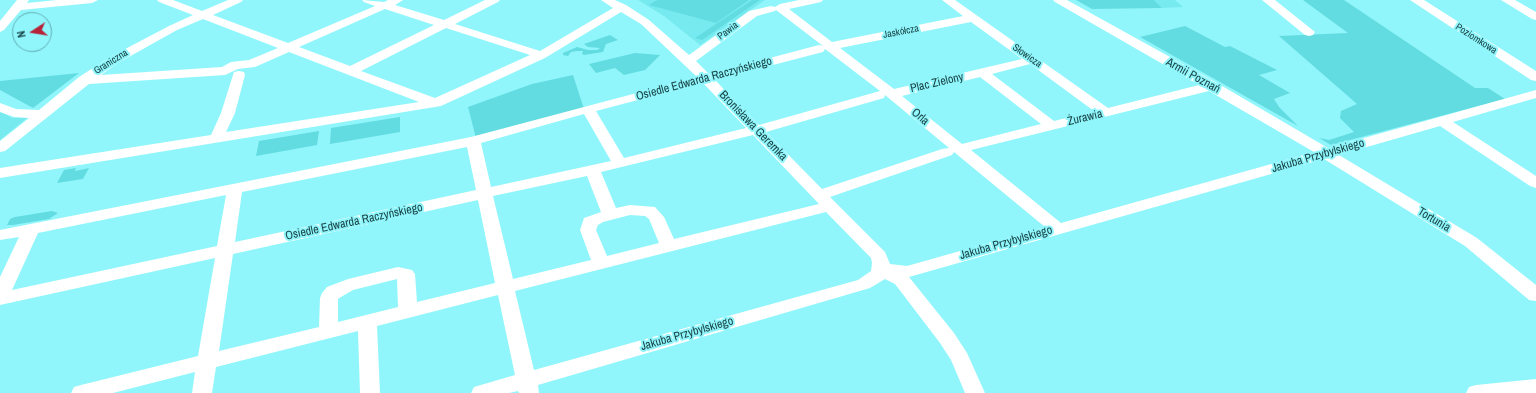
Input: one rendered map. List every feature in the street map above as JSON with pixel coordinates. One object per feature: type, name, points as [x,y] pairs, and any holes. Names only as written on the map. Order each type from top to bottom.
[{"type":"street","points":[[0,28],[20,4],[92,0]]},
{"type":"street","points":[[163,0],[436,104]]},
{"type":"street","name":"Graniczna","points":[[0,148],[84,80],[140,45],[201,15],[237,0]]},
{"type":"street","points":[[368,0],[541,55]]},
{"type":"street","points":[[84,80],[225,71],[234,65],[251,64],[396,0]]},
{"type":"street","points":[[350,71],[494,0]]},
{"type":"street","name":"Bronisława Geremka","points":[[607,0],[622,7],[652,28],[689,61],[879,256],[881,269]]},
{"type":"street","name":"Pawia","points":[[689,61],[753,13],[817,0]]},
{"type":"street","name":"Słowicza","points":[[948,0],[1106,113]]},
{"type":"street","name":"Armii Poznań","points":[[1060,0],[1306,140],[1326,154]]},
{"type":"street","points":[[1268,0],[1309,32]]},
{"type":"street","name":"Poziomkowa","points":[[1416,0],[1536,77]]},
{"type":"street","points":[[1507,0],[1536,17]]},
{"type":"street","points":[[0,173],[436,104],[541,55],[622,7]]},
{"type":"street","name":"Orla","points":[[776,8],[953,150],[1058,229]]},
{"type":"street","name":"Jaskółcza","points":[[824,48],[972,18]]},
{"type":"street","name":"Osiedle Edwarda Raczyńskiego","points":[[0,235],[473,141],[588,109],[824,48]]},
{"type":"street","name":"Plac Zielony","points":[[885,94],[1032,60]]},
{"type":"street","points":[[225,71],[224,72],[227,75],[239,75],[250,71],[253,67],[251,64]]},
{"type":"street","points":[[982,72],[1052,126]]},
{"type":"street","points":[[216,139],[228,113],[239,75]]},
{"type":"street","name":"Żurawia","points":[[825,200],[953,150],[1212,86]]},
{"type":"street","name":"Osiedle Edwarda Raczyńskiego","points":[[0,298],[620,164],[756,130],[885,94]]},
{"type":"street","name":"Jakuba Przybylskiego","points":[[481,393],[528,386],[864,284],[872,280],[881,269],[907,272],[1536,94]]},
{"type":"street","points":[[0,107],[14,113],[41,114]]},
{"type":"street","points":[[588,109],[620,164]]},
{"type":"street","points":[[1442,121],[1536,183]]},
{"type":"street","points":[[473,141],[528,386]]},
{"type":"street","name":"Tortunia","points":[[1326,154],[1471,242],[1536,295]]},
{"type":"street","points":[[592,170],[610,215]]},
{"type":"street","points":[[202,393],[235,188]]},
{"type":"street","points":[[81,393],[669,246],[825,200]]},
{"type":"street","points":[[601,263],[588,227],[592,220],[610,215],[637,209],[652,212],[669,246]]},
{"type":"street","name":"Osiedle Edwarda Raczyńskiego","points":[[0,298],[31,229]]},
{"type":"street","points":[[881,269],[901,280],[946,338],[960,358],[975,393]]},
{"type":"street","points":[[328,331],[329,298],[334,292],[348,285],[390,275],[406,274],[408,311]]},
{"type":"street","points":[[367,322],[370,393]]},
{"type":"street","points":[[1476,393],[1536,387]]},
{"type":"shaded area","points":[[638,0],[765,0],[700,45],[664,16]]},
{"type":"shaded area","points":[[657,0],[749,0],[716,23],[649,5]]},
{"type":"shaded area","points":[[752,0],[760,0],[702,40],[695,38]]},
{"type":"shaded area","points":[[1076,0],[1154,0],[1162,8],[1092,9]]},
{"type":"shaded area","points":[[1154,0],[1175,0],[1183,7],[1162,8]]},
{"type":"shaded area","points":[[1303,0],[1344,0],[1475,88],[1488,88],[1505,99],[1331,145],[1319,138],[1329,140],[1354,132],[1340,118],[1341,111],[1357,104],[1279,36],[1348,33]]},
{"type":"shaded area","points":[[1185,26],[1225,47],[1230,46],[1277,70],[1259,75],[1290,93],[1274,99],[1279,107],[1298,126],[1140,37]]},
{"type":"shaded area","points":[[610,35],[618,40],[606,44],[603,52],[584,55],[582,54],[583,51],[577,51],[571,52],[568,56],[563,55],[563,53],[577,47],[588,50],[597,50],[600,48],[588,47],[584,44]]},
{"type":"shaded area","points":[[635,53],[660,55],[645,70],[624,75],[615,68],[596,73],[589,64]]},
{"type":"shaded area","points":[[79,73],[33,108],[0,90],[0,81]]},
{"type":"shaded area","points":[[573,75],[584,109],[476,138],[468,107],[532,84]]},
{"type":"shaded area","points":[[0,111],[12,118],[27,118],[0,140]]},
{"type":"shaded area","points":[[400,117],[400,132],[330,144],[331,128]]},
{"type":"shaded area","points":[[319,131],[317,145],[256,156],[259,141]]},
{"type":"shaded area","points":[[76,168],[75,171],[89,168],[83,179],[57,183],[64,170]]},
{"type":"shaded area","points":[[52,211],[58,213],[49,219],[7,225],[10,219],[15,217]]}]
